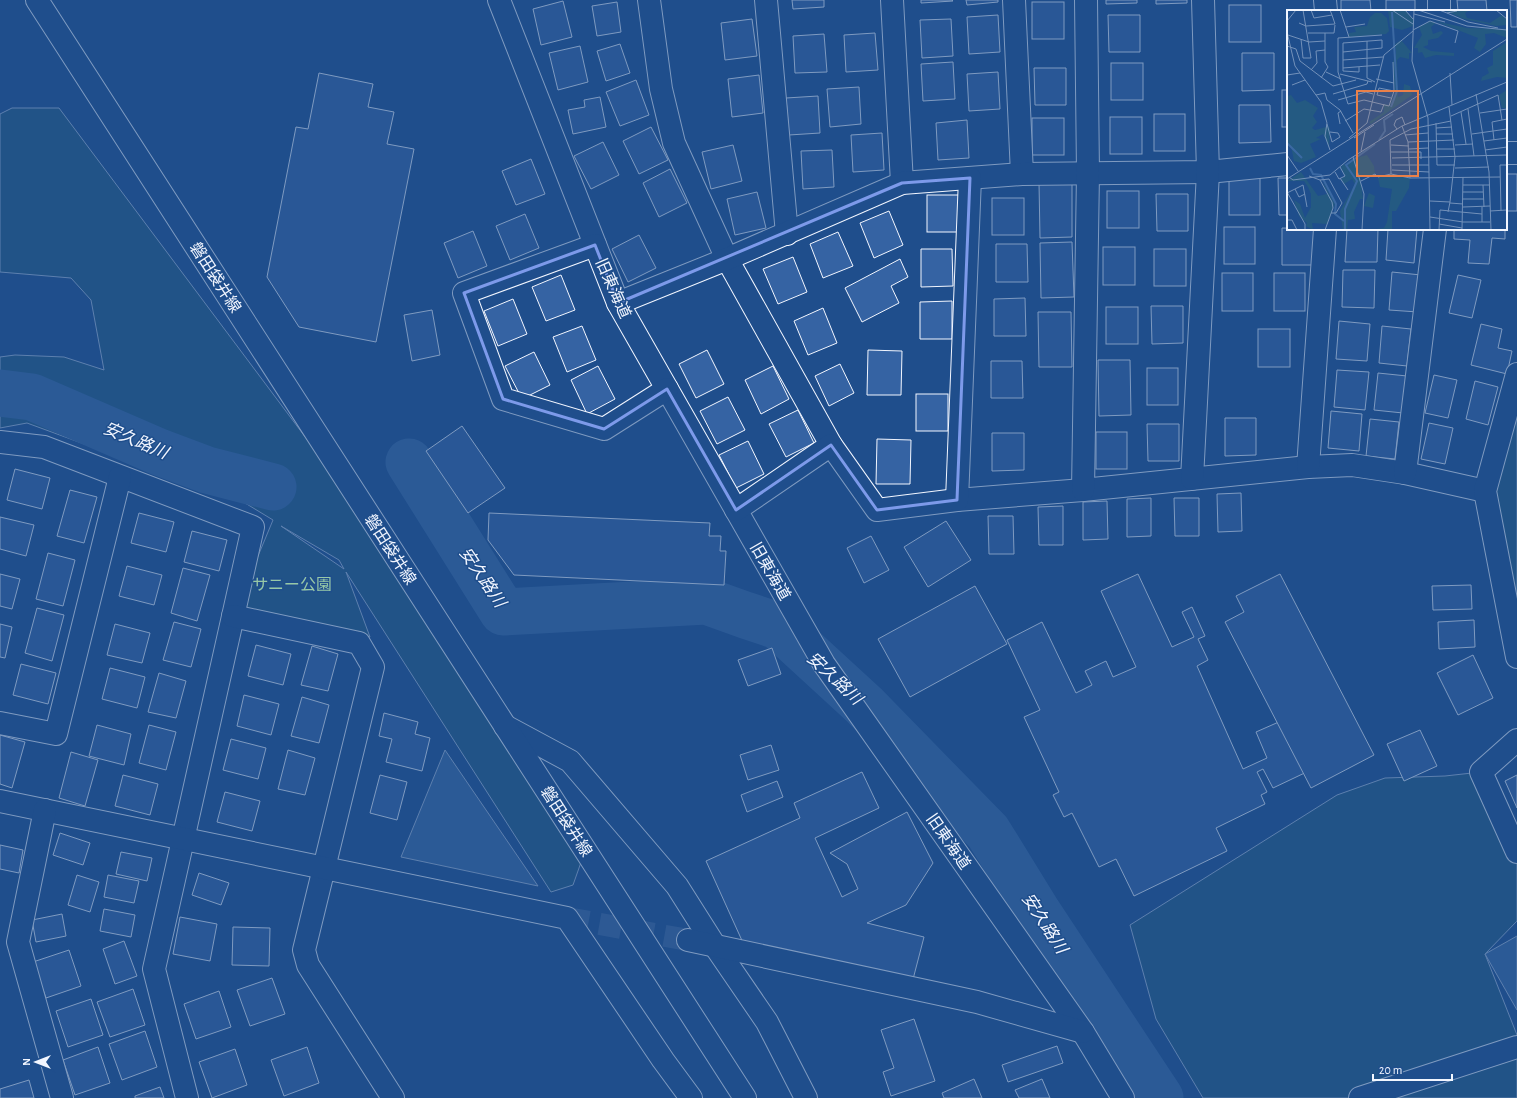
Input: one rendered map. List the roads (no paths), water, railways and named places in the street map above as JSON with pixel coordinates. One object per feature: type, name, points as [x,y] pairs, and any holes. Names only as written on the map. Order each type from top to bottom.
[{"type":"street","name":"磐田袋井線","points":[[37,0],[745,1098]]},
{"type":"street","name":"旧東海道","points":[[499,0],[618,303],[824,664],[1083,1032],[1123,1098]]},
{"type":"street","points":[[649,0],[661,89],[674,143],[727,259],[831,445],[877,510],[957,500],[1083,490],[1308,467],[1352,465],[1405,473],[1485,491]]},
{"type":"street","points":[[766,0],[787,234]]},
{"type":"street","points":[[892,0],[902,184]]},
{"type":"street","points":[[1014,0],[1022,174]]},
{"type":"street","points":[[1083,490],[1088,173],[1086,0]]},
{"type":"street","points":[[1192,479],[1208,172],[1203,0]]},
{"type":"street","points":[[618,303],[787,234],[902,184],[1022,174],[1208,172],[1287,164]]},
{"type":"street","points":[[957,500],[970,178]]},
{"type":"street","points":[[1308,467],[1325,230]]},
{"type":"street","points":[[1405,473],[1435,230]]},
{"type":"street","points":[[595,245],[464,293],[502,400],[604,429],[667,389]]},
{"type":"street","points":[[1517,374],[1485,491],[1517,657]]},
{"type":"street","points":[[0,442],[44,447],[253,527],[154,969],[187,1098]]},
{"type":"street","points":[[736,510],[831,445]]},
{"type":"street","points":[[0,723],[56,734],[120,476]]},
{"type":"street","points":[[233,616],[359,643],[373,667],[304,950],[308,965],[393,1098]]},
{"type":"street","points":[[505,726],[570,761],[677,886],[715,946],[767,1022],[806,1098]]},
{"type":"street","points":[[1517,740],[1481,772],[1517,852]]},
{"type":"street","points":[[0,801],[567,918],[663,1060],[691,1098]]},
{"type":"street","points":[[45,810],[18,942],[62,1098]]},
{"type":"street","points":[[688,940],[977,1002],[1083,1032]]},
{"type":"street","points":[[1360,1098],[1517,1047]]},
{"type":"waterway","name":"安久路川","points":[[0,393],[32,397],[159,452],[207,470],[273,487]]},
{"type":"waterway","name":"安久路川","points":[[409,462],[503,612],[706,601],[778,626],[864,705],[988,832],[1038,913],[1160,1098]]},
{"type":"tunnel","points":[[567,918],[688,940]]},
{"type":"park label","name":"サニー公園","points":[[292,584]]}]
